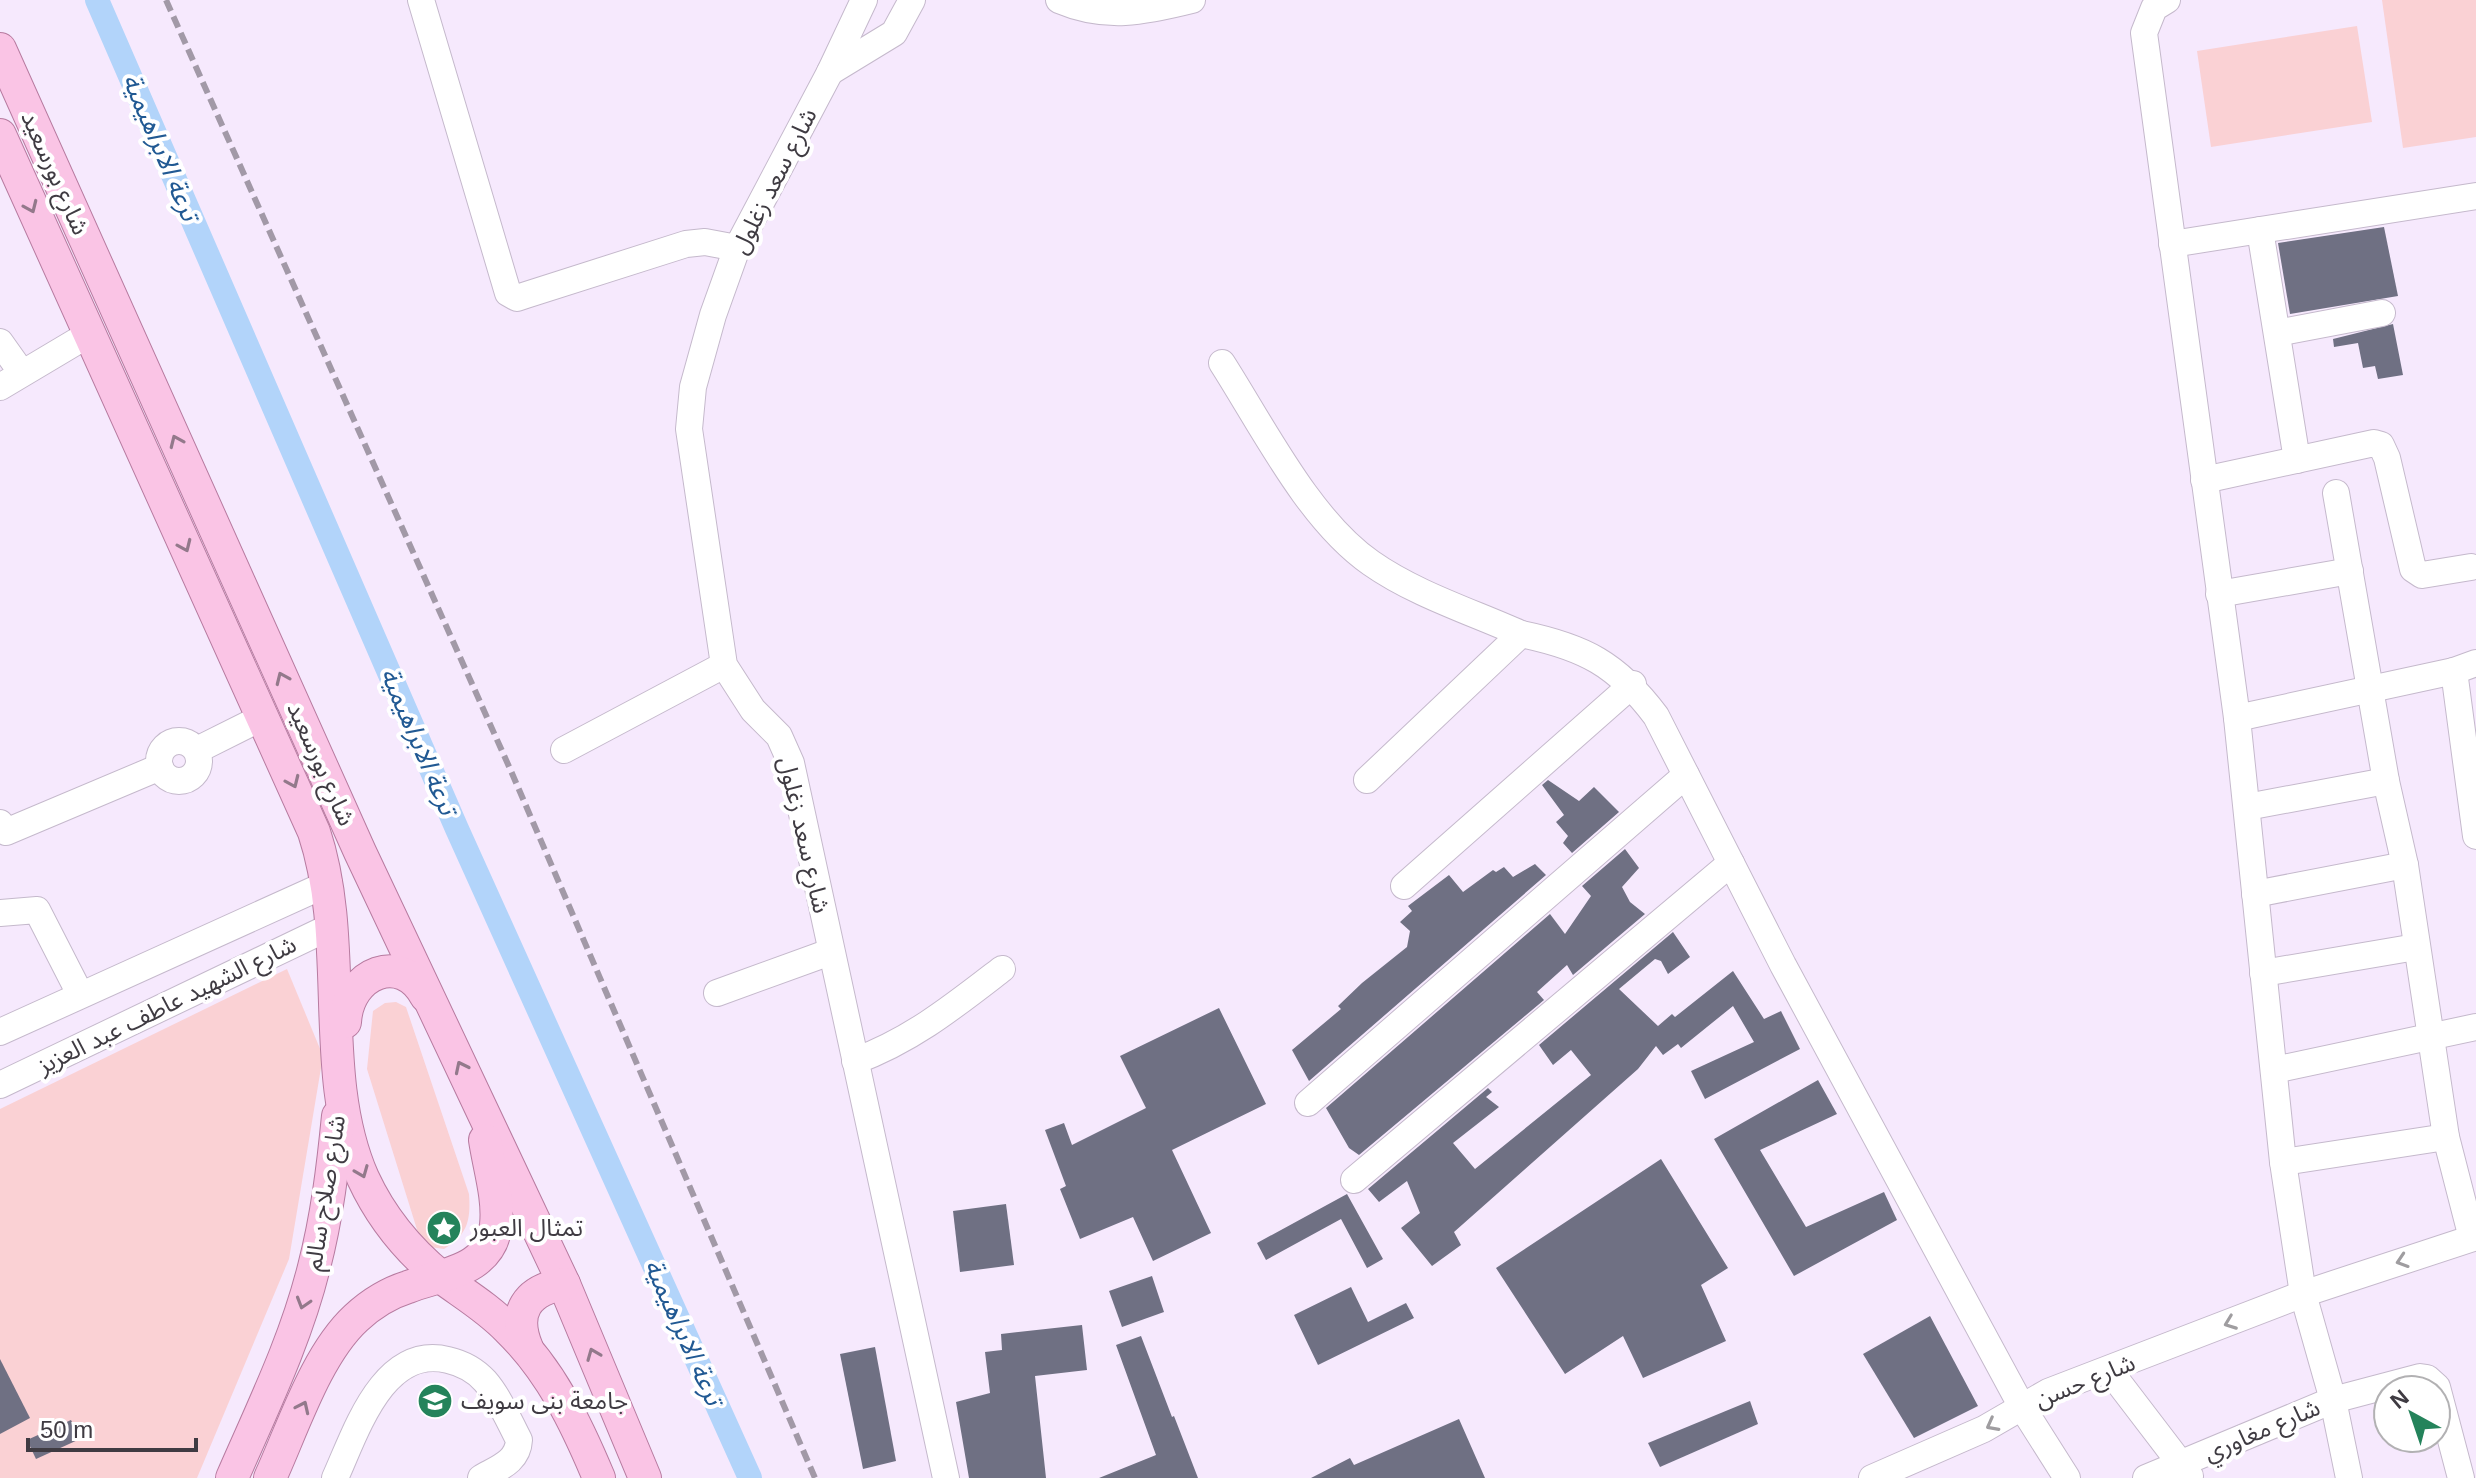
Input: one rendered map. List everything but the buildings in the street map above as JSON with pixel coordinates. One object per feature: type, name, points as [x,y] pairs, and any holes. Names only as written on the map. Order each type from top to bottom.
[{"type":"main road","name":"شارع بورسعيد","points":[[0,49],[429,1002],[564,1284],[645,1478]]},
{"type":"main road","name":"شارع بورسعيد","points":[[0,135],[314,832],[329,883],[320,932],[352,1145],[377,1205],[396,1232],[443,1278],[488,1310],[527,1348],[564,1402],[599,1478]]},
{"type":"main road","name":"شارع صلاح سالم","points":[[232,1478],[286,1352],[314,1270],[331,1185],[346,1007],[352,992],[363,980],[386,973],[410,977],[422,988],[429,1002]]},
{"type":"main road","points":[[270,1478],[326,1357],[344,1331],[388,1295],[462,1271],[479,1258],[496,1228],[479,1106]]},
{"type":"main road","points":[[527,1348],[520,1331],[526,1305],[546,1287],[564,1284]]},
{"type":"street","points":[[421,0],[508,293],[517,298],[686,244],[705,242],[737,248]]},
{"type":"street","name":"شارع سعد زغلول","points":[[864,0],[830,72],[737,248],[713,315],[693,387],[689,429],[724,665],[753,710],[779,736],[791,763],[946,1478]]},
{"type":"street","points":[[830,72],[894,33],[912,0]]},
{"type":"street","points":[[1059,0],[1080,9],[1110,14],[1141,13],[1192,0]]},
{"type":"street","points":[[2167,0],[2154,8],[2144,33],[2237,718],[2283,1162],[2303,1294],[2333,1400],[2349,1478]]},
{"type":"street","points":[[2172,244],[2476,196]]},
{"type":"street","points":[[2260,230],[2297,460]]},
{"type":"street","points":[[2277,333],[2382,313]]},
{"type":"street","points":[[0,342],[11,380],[89,334]]},
{"type":"street","points":[[1222,363],[1316,507],[1346,541],[1391,576],[1521,634],[1578,650],[1607,663],[1633,684],[1656,716],[1731,863],[2022,1407],[2067,1478]]},
{"type":"street","points":[[2204,480],[2374,443],[2381,445],[2387,458],[2413,569],[2422,575],[2471,567]]},
{"type":"street","points":[[2336,493],[2386,781],[2405,865],[2428,1038],[2446,1137],[2474,1238]]},
{"type":"street","points":[[2219,594],[2350,571]]},
{"type":"street","points":[[1367,780],[1521,634]]},
{"type":"street","points":[[564,750],[724,665]]},
{"type":"street","points":[[2237,718],[2465,667],[2476,836]]},
{"type":"street","points":[[1404,886],[1633,684]]},
{"type":"street","points":[[2,830],[160,767],[159,758],[170,742],[189,743],[197,750],[263,717]]},
{"type":"street","points":[[1308,1103],[1686,775]]},
{"type":"street","points":[[2247,807],[2386,781]]},
{"type":"street","points":[[1354,1180],[1731,863]]},
{"type":"street","points":[[2255,894],[2405,865]]},
{"type":"street","name":"شارع الشهيد عاطف عبد العزيز","points":[[0,1032],[329,883]]},
{"type":"street","points":[[288,901],[320,932]]},
{"type":"street","points":[[0,913],[37,910],[80,994]]},
{"type":"street","name":"شارع الشهيد عاطف عبد العزيز","points":[[0,1085],[320,932]]},
{"type":"street","points":[[2263,973],[2416,947]]},
{"type":"street","points":[[717,993],[830,952]]},
{"type":"street","points":[[855,1061],[888,1048],[928,1026],[1002,969]]},
{"type":"street","points":[[2274,1070],[2476,1027]]},
{"type":"street","points":[[2283,1162],[2446,1137]]},
{"type":"street","name":"شارع حسن","points":[[1872,1478],[1984,1429],[2048,1392],[2303,1294],[2474,1238]]},
{"type":"street","points":[[335,1478],[364,1413],[393,1373],[417,1358],[433,1356],[462,1363],[484,1380],[519,1440],[519,1451],[512,1460],[481,1478]]},
{"type":"street","points":[[2109,1370],[2186,1471]]},
{"type":"street","name":"شارع مغاوري","points":[[2146,1478],[2186,1471],[2333,1400],[2427,1378],[2437,1387],[2461,1478]]},
{"type":"street","points":[[2468,1478],[2476,1475]]},
{"type":"shaded area","points":[[2382,0],[2476,0],[2476,137],[2403,148]]},
{"type":"shaded area","points":[[2357,26],[2372,122],[2211,147],[2197,51]]},
{"type":"shaded area","points":[[287,969],[323,1056],[289,1259],[197,1478],[0,1478],[0,1109]]},
{"type":"shaded area","points":[[396,1002],[406,1007],[469,1194],[469,1212],[463,1233],[444,1249],[430,1247],[419,1236],[367,1069],[373,1011],[385,1003]]},
{"type":"waterway","name":"ترعة الابراهيمية","points":[[97,0],[457,829],[750,1478]]},
{"type":"railway","points":[[166,0],[511,771],[815,1478]]},
{"type":"place","name":"تمثال العبور","points":[[444,1228]]},
{"type":"place","name":"جامعة بنى سويف","points":[[435,1401]]}]
